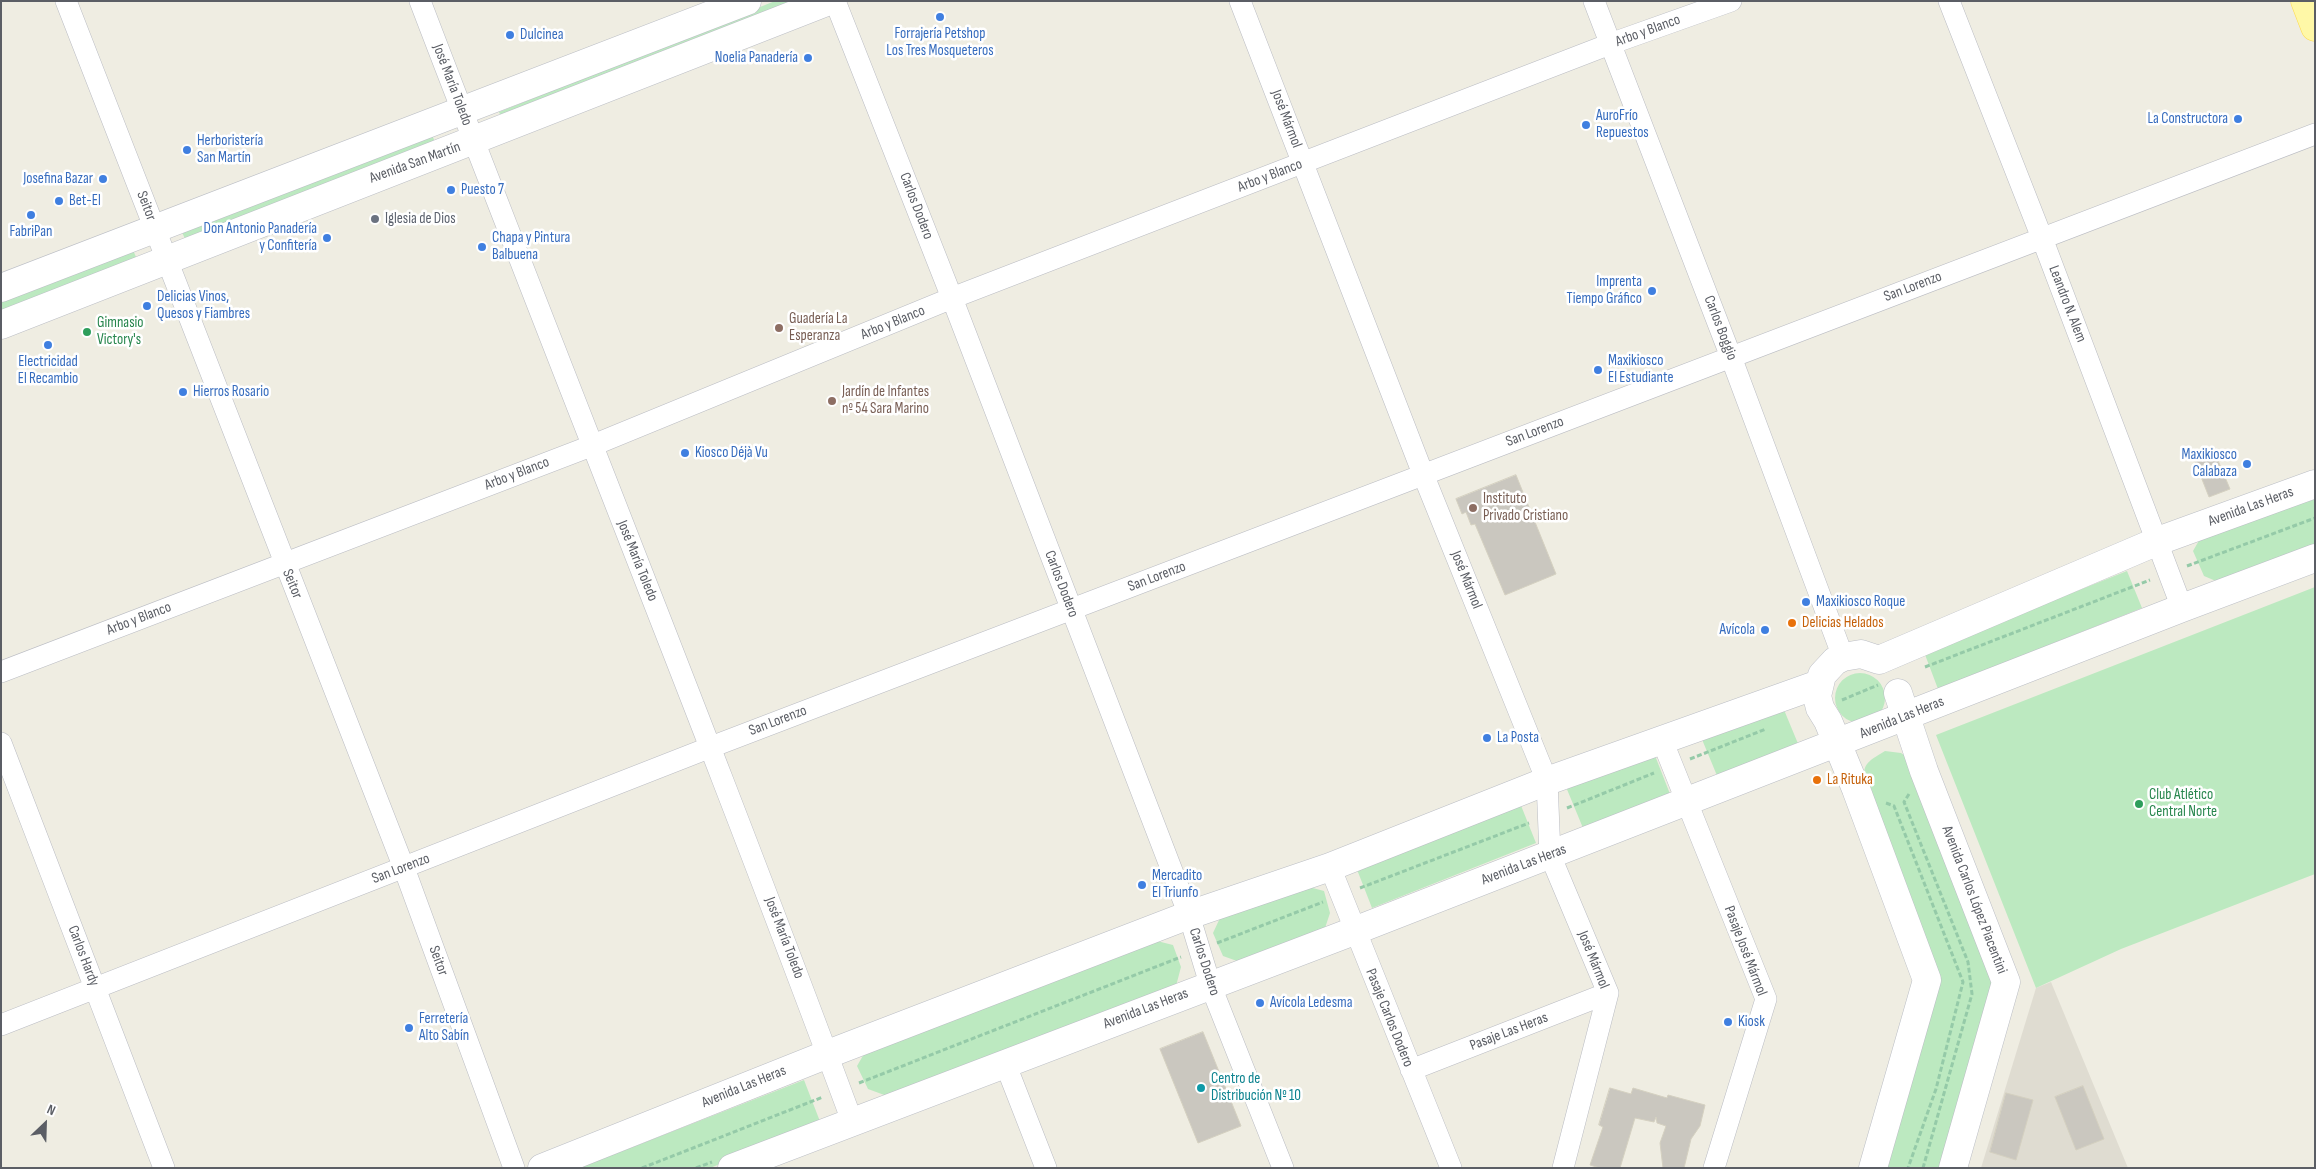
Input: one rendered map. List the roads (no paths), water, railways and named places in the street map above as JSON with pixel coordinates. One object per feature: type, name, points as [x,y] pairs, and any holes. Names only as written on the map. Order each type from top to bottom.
[{"type":"main road","name":"Avenida San Martín","points":[[1,288],[746,1]]},
{"type":"main road","name":"Avenida San Martín","points":[[1,325],[829,1]]},
{"type":"main road","points":[[2305,1],[2315,26]]},
{"type":"main road","name":"Avenida Las Heras","points":[[1887,701],[2158,541],[2315,484]]},
{"type":"main road","name":"Avenida Las Heras","points":[[1887,701],[2182,608],[2315,558]]},
{"type":"main road","name":"Avenida Las Heras","points":[[732,1168],[1687,802],[1829,697],[1861,654],[1887,701]]},
{"type":"main road","points":[[1829,697],[1843,732],[1887,701]]},
{"type":"main road","points":[[1829,697],[1856,790],[1927,980],[1873,1168]]},
{"type":"main road","name":"Avenida Las Heras","points":[[542,1168],[828,1054],[1189,915],[1330,867],[1547,781],[1662,740],[1829,697]]},
{"type":"main road","name":"Avenida Carlos López Piacentini","points":[[1887,701],[1924,771],[2006,982],[1953,1168]]},
{"type":"street","name":"Seitor","points":[[66,1],[404,868],[514,1168]]},
{"type":"street","name":"José María Toledo","points":[[420,1],[591,446],[711,747],[852,1121]]},
{"type":"street","name":"Carlos Dodero","points":[[835,1],[952,298],[1070,610],[1189,915],[1210,984],[1283,1168]]},
{"type":"street","name":"José Mármol","points":[[1240,1],[1423,474],[1547,781],[1550,816],[1550,855],[1608,994],[1563,1168]]},
{"type":"street","name":"Carlos Boggio","points":[[1594,1],[1731,357],[1829,697]]},
{"type":"street","name":"Arbo y Blanco","points":[[1,672],[591,446],[952,298],[1610,44],[1730,1]]},
{"type":"street","name":"Leandro N. Alem","points":[[1949,1],[2042,238],[2170,572],[2182,608]]},
{"type":"street","name":"San Lorenzo","points":[[1,1026],[711,747],[2315,134]]},
{"type":"street","name":"Pasaje José Mármol","points":[[1662,740],[1766,999],[1714,1168]]},
{"type":"street","name":"Carlos Hardy","points":[[1,743],[164,1168]]},
{"type":"street","name":"Pasaje Carlos Dodero","points":[[1330,867],[1354,931],[1451,1168]]},
{"type":"street","name":"Pasaje Las Heras","points":[[1411,1070],[1608,994]]},
{"type":"street","points":[[1005,1063],[1046,1168]]},
{"type":"place","name":"Forrajería Petshop Los Tres Mosqueteros","points":[[940,17]]},
{"type":"place","name":"Dulcinea","points":[[510,35]]},
{"type":"place","name":"Noelia Panadería","points":[[808,58]]},
{"type":"place","name":"La Constructora","points":[[2238,119]]},
{"type":"place","name":"AuroFrío Repuestos","points":[[1586,125]]},
{"type":"place","name":"Herboristería San Martín","points":[[187,150]]},
{"type":"place","name":"Josefina Bazar","points":[[103,179]]},
{"type":"place","name":"Puesto 7","points":[[451,190]]},
{"type":"place","name":"Bet-El","points":[[59,201]]},
{"type":"place","name":"FabriPan","points":[[31,215]]},
{"type":"place","name":"Iglesia de Dios","points":[[375,219]]},
{"type":"place","name":"Don Antonio Panadería y Confitería","points":[[327,238]]},
{"type":"place","name":"Chapa y Pintura Balbuena","points":[[482,247]]},
{"type":"place","name":"Imprenta Tiempo Gráfico","points":[[1652,291]]},
{"type":"place","name":"Delicias Vinos, Quesos y Fiambres","points":[[147,306]]},
{"type":"place","name":"Guadería La Esperanza","points":[[779,328]]},
{"type":"place","name":"Gimnasio Victory's","points":[[87,332]]},
{"type":"place","name":"Electricidad El Recambio","points":[[48,345]]},
{"type":"place","name":"Maxikiosco El Estudiante","points":[[1598,370]]},
{"type":"place","name":"Hierros Rosario","points":[[183,392]]},
{"type":"place","name":"Jardín de Infantes nº 54 Sara Marino","points":[[832,401]]},
{"type":"place","name":"Kiosco Déjà Vu","points":[[685,453]]},
{"type":"place","name":"Maxikiosco Calabaza","points":[[2247,464]]},
{"type":"place","name":"Instituto Privado Cristiano","points":[[1473,508]]},
{"type":"place","name":"Maxikiosco Roque","points":[[1806,602]]},
{"type":"place","name":"Delicias Helados","points":[[1792,623]]},
{"type":"place","name":"Avícola","points":[[1765,630]]},
{"type":"place","name":"La Posta","points":[[1487,738]]},
{"type":"place","name":"La Rituka","points":[[1817,780]]},
{"type":"place","name":"Club Atlético Central Norte","points":[[2139,804]]},
{"type":"place","name":"Mercadito El Triunfo","points":[[1142,885]]},
{"type":"place","name":"Avícola Ledesma","points":[[1260,1003]]},
{"type":"place","name":"Kiosk","points":[[1728,1022]]},
{"type":"place","name":"Ferretería Alto Sabín","points":[[409,1028]]},
{"type":"place","name":"Centro de Distribución Nº 10","points":[[1201,1088]]}]
